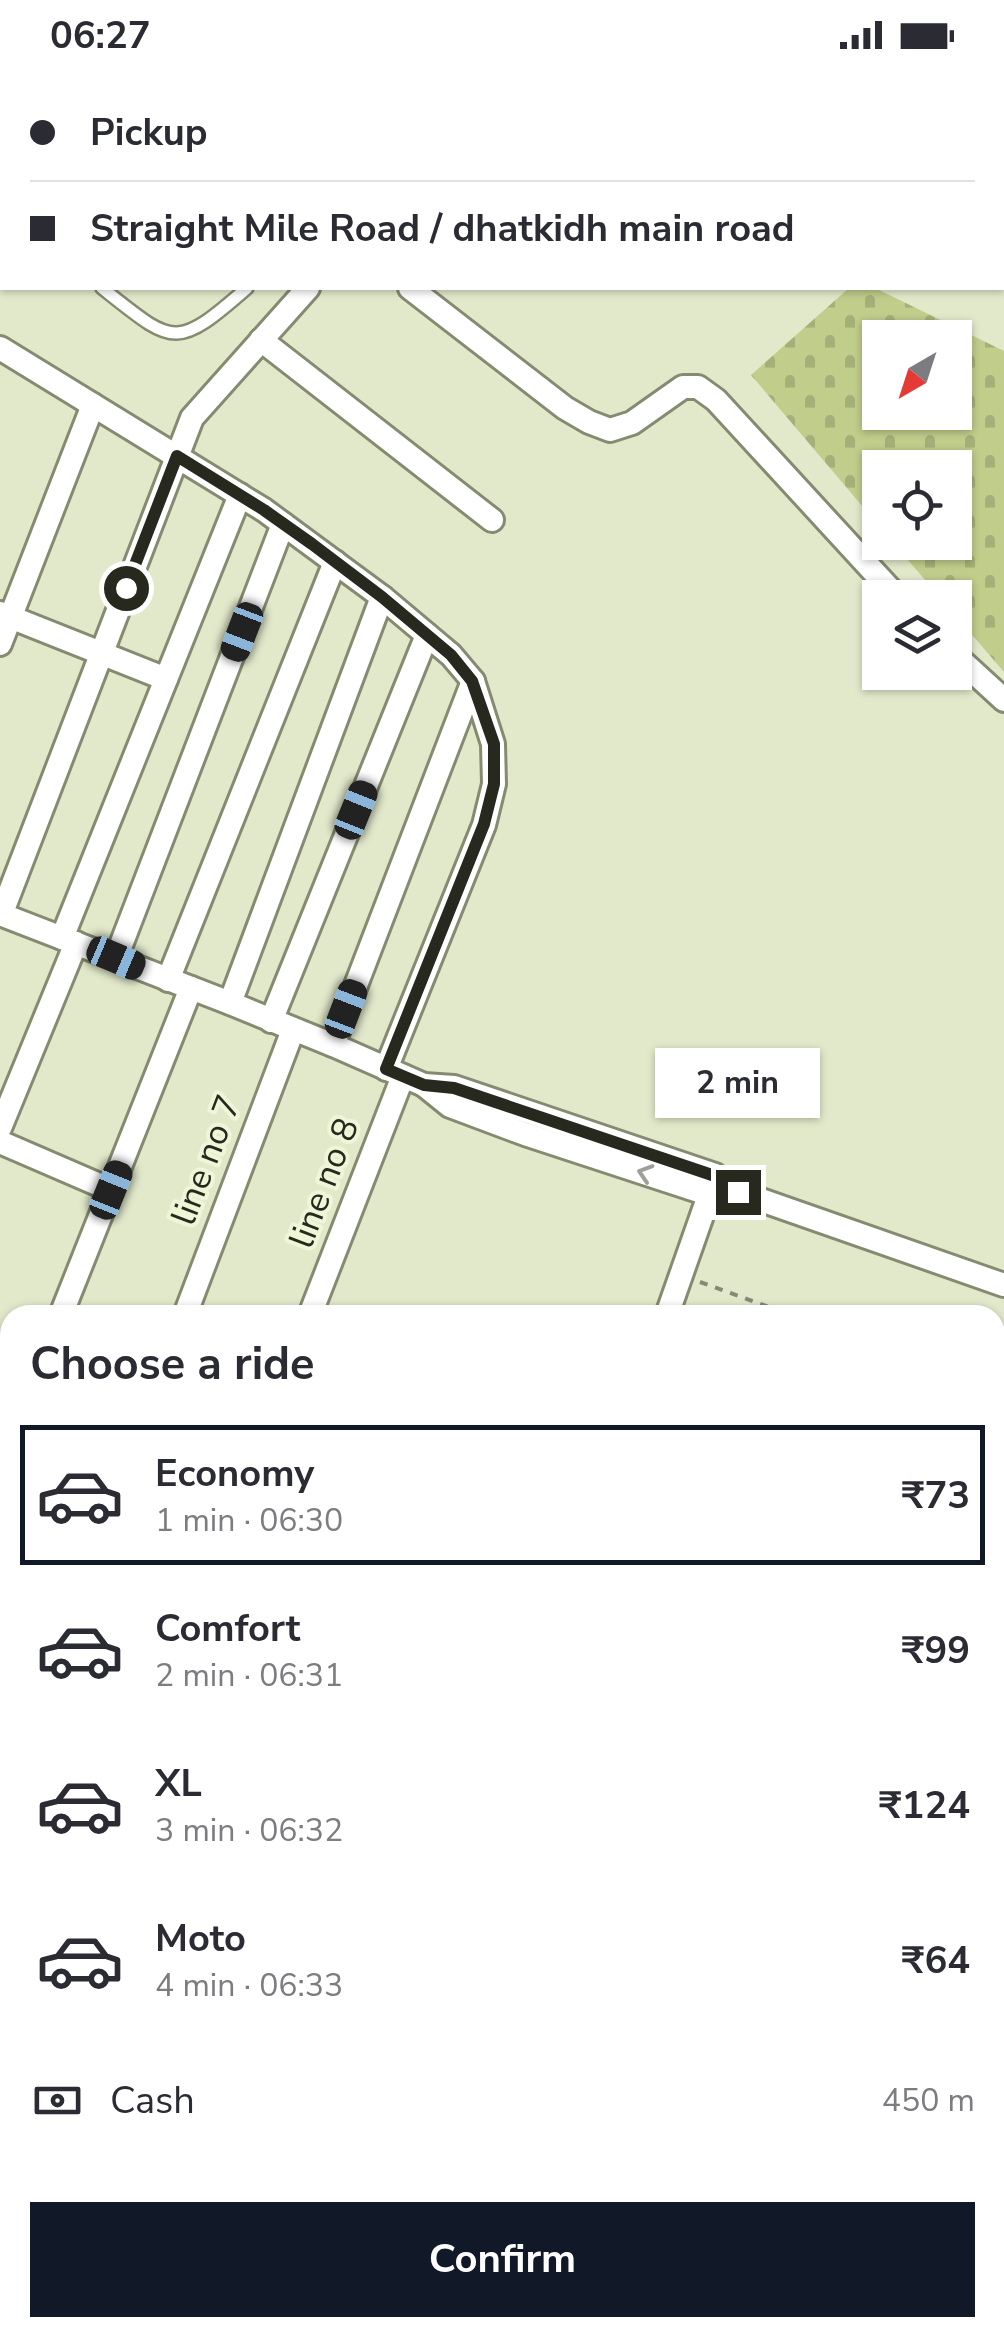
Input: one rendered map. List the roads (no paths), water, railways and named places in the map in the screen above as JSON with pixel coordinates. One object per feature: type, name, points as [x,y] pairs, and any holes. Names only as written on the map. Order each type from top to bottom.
[{"type":"street","points":[[306,290],[192,418],[0,914],[230,1003],[404,1077],[454,1088],[713,1185],[1004,1284]]},
{"type":"street","points":[[413,290],[565,408],[610,430],[632,423],[683,387],[698,386],[716,400],[881,580]]},
{"type":"street","points":[[262,340],[492,520]]},
{"type":"street","points":[[0,348],[283,524],[382,597],[451,655],[472,681],[332,1045]]},
{"type":"street","points":[[0,644],[5,615],[94,404]]},
{"type":"street","points":[[0,1128],[166,679],[240,496]]},
{"type":"street","points":[[116,958],[283,524]]},
{"type":"street","points":[[168,980],[335,562]]},
{"type":"street","points":[[230,1003],[382,597]]},
{"type":"street","points":[[5,615],[166,679]]},
{"type":"street","points":[[271,1021],[427,636]]},
{"type":"street","points":[[972,671],[1004,700]]},
{"type":"street","name":"line no 8","points":[[314,1305],[404,1077],[484,824],[494,784],[494,744],[472,681]]},
{"type":"street","points":[[65,1305],[192,988]]},
{"type":"street","name":"line no 7","points":[[189,1305],[293,1030]]},
{"type":"street","points":[[0,1142],[111,1190]]},
{"type":"street","points":[[670,1305],[713,1185]]},
{"type":"lane","points":[[104,290],[147,324],[169,334],[189,332],[208,322],[245,290]]}]
